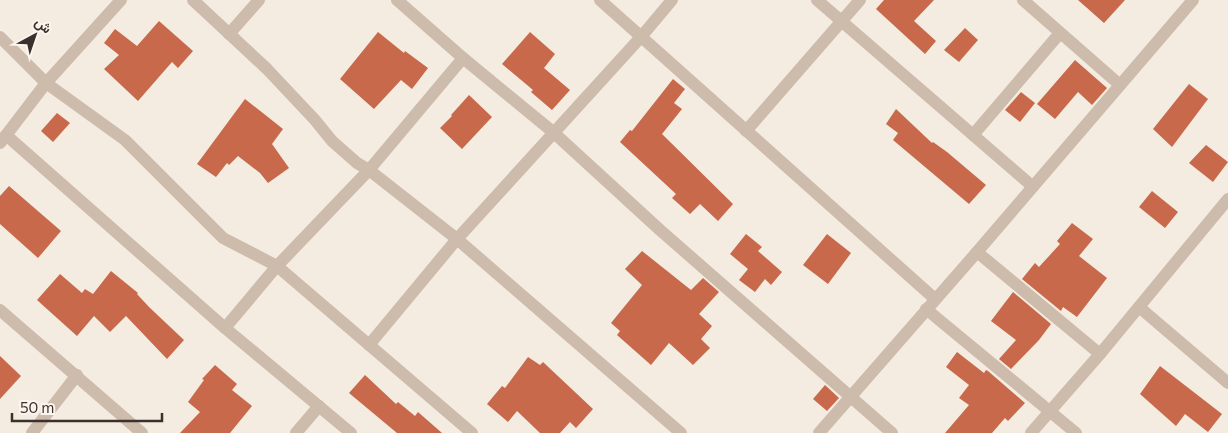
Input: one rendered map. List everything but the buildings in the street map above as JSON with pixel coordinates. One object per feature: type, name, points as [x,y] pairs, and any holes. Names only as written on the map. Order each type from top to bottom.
[{"type":"street","points":[[121,0],[46,83],[3,139],[224,328],[351,433]]},
{"type":"street","points":[[192,0],[286,89],[332,141],[357,163],[369,170],[458,239],[681,433]]},
{"type":"street","points":[[229,34],[259,0]]},
{"type":"street","points":[[397,0],[462,58],[553,132],[660,230],[892,433]]},
{"type":"street","points":[[600,0],[935,299]]},
{"type":"street","points":[[369,345],[458,239],[641,37],[672,0]]},
{"type":"street","points":[[817,0],[1032,186]]},
{"type":"street","points":[[746,131],[860,0]]},
{"type":"street","points":[[1023,0],[1120,85]]},
{"type":"street","points":[[819,433],[978,252],[1032,186],[1193,0]]},
{"type":"street","points":[[973,135],[1060,33]]},
{"type":"street","points":[[0,37],[46,83],[125,140],[223,238],[277,266],[472,433]]},
{"type":"street","points":[[224,328],[277,266],[369,170],[462,58]]},
{"type":"street","points":[[1031,433],[1100,354],[1228,199]]},
{"type":"street","points":[[978,252],[1100,354]]},
{"type":"street","points":[[1139,307],[1228,383]]},
{"type":"street","points":[[926,309],[1076,433]]},
{"type":"street","points":[[0,310],[142,433]]},
{"type":"street","points":[[32,433],[77,375]]},
{"type":"street","points":[[296,433],[319,406]]}]
